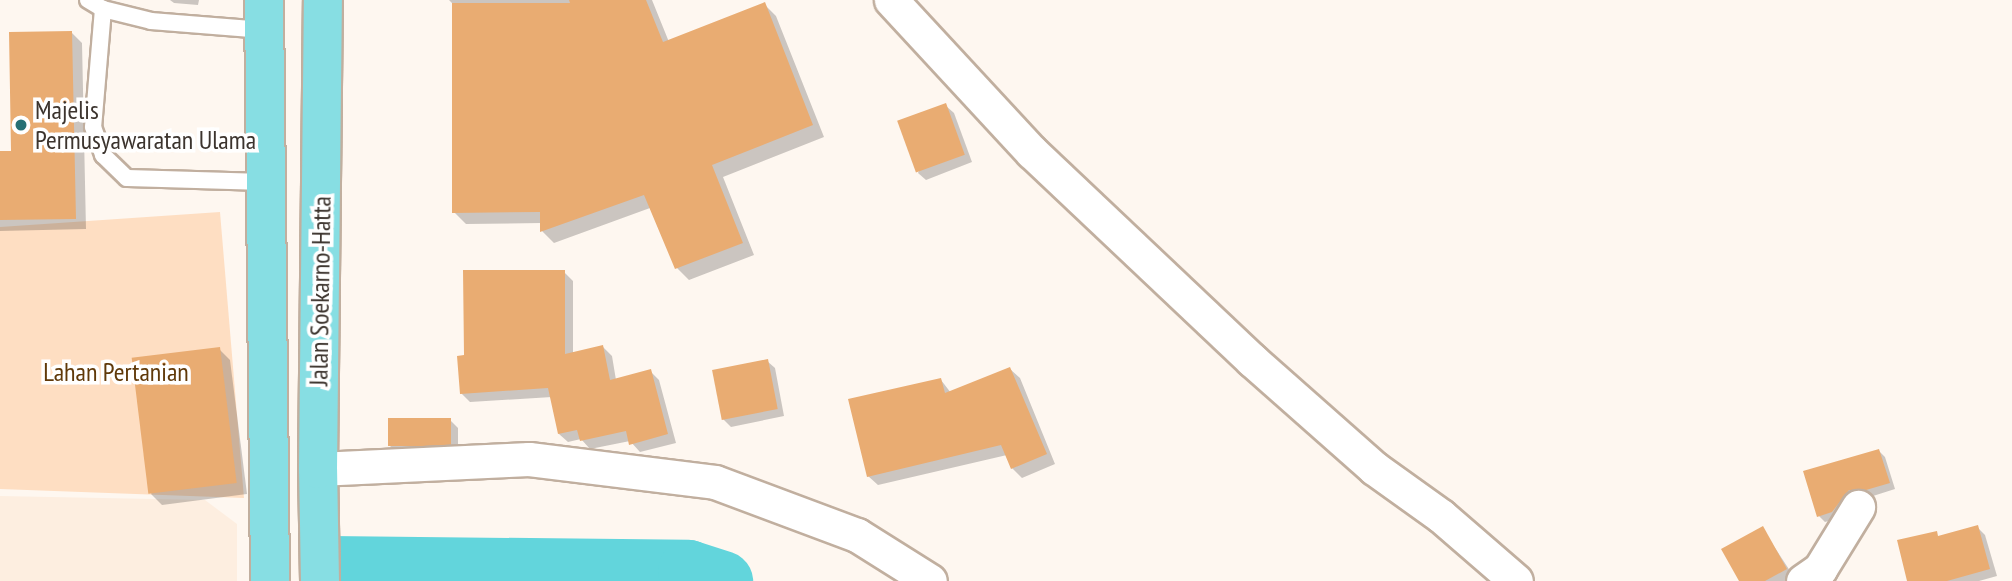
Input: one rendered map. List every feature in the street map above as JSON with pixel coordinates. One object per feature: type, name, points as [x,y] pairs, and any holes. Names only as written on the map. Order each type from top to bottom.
[{"type":"highway","name":"Jalan Soekarno-Hatta","points":[[320,581],[318,469],[323,0]]},
{"type":"highway","name":"Jalan Soekarno-Hatta","points":[[264,15],[270,581]]},
{"type":"street","points":[[891,0],[1032,152],[1252,360],[1374,468],[1441,516],[1516,581]]},
{"type":"street","points":[[318,469],[529,459],[715,482],[857,536],[930,581]]},
{"type":"street","points":[[1803,581],[1820,569],[1858,507]]},
{"type":"lane","points":[[88,0],[103,9],[151,21],[264,15]]},
{"type":"lane","points":[[103,9],[93,127],[103,155],[127,178],[265,182]]},
{"type":"shaded area","points":[[0,496],[205,500],[237,524],[237,581],[0,581]]},
{"type":"green space","name":"Lahan Pertanian","points":[[220,212],[244,498],[0,489],[0,227]]},
{"type":"building","points":[[569,0],[646,0],[663,42],[765,2],[813,125],[712,165],[743,243],[675,269],[644,195],[540,232],[540,212],[452,213],[452,3],[570,3]]},
{"type":"building","points":[[72,31],[76,219],[0,220],[0,151],[11,151],[9,32]]},
{"type":"building","points":[[946,103],[965,155],[916,172],[897,121]]},
{"type":"building","points":[[463,270],[565,270],[565,354],[603,345],[610,380],[651,369],[668,434],[629,445],[626,431],[580,441],[577,430],[558,434],[548,388],[460,394],[457,356],[464,355]]},
{"type":"building","points":[[220,347],[237,483],[148,494],[132,358]]},
{"type":"building","points":[[768,359],[778,409],[722,420],[712,370]]},
{"type":"building","points":[[1010,367],[1047,454],[1011,469],[1001,445],[867,477],[848,399],[941,378],[945,393]]},
{"type":"building","points":[[388,418],[451,418],[451,446],[388,446]]},
{"type":"building","points":[[1879,449],[1890,483],[1866,490],[1849,490],[1832,512],[1817,517],[1803,471]]},
{"type":"building","points":[[1978,525],[1990,569],[1947,581],[1907,581],[1897,540],[1937,531],[1938,536]]},
{"type":"building","points":[[1763,526],[1787,569],[1765,581],[1739,581],[1721,549]]},
{"type":"waterway","points":[[329,566],[688,570],[722,581]]},
{"type":"place","name":"Majelis Permusyawaratan Ulama","points":[[21,125]]}]
